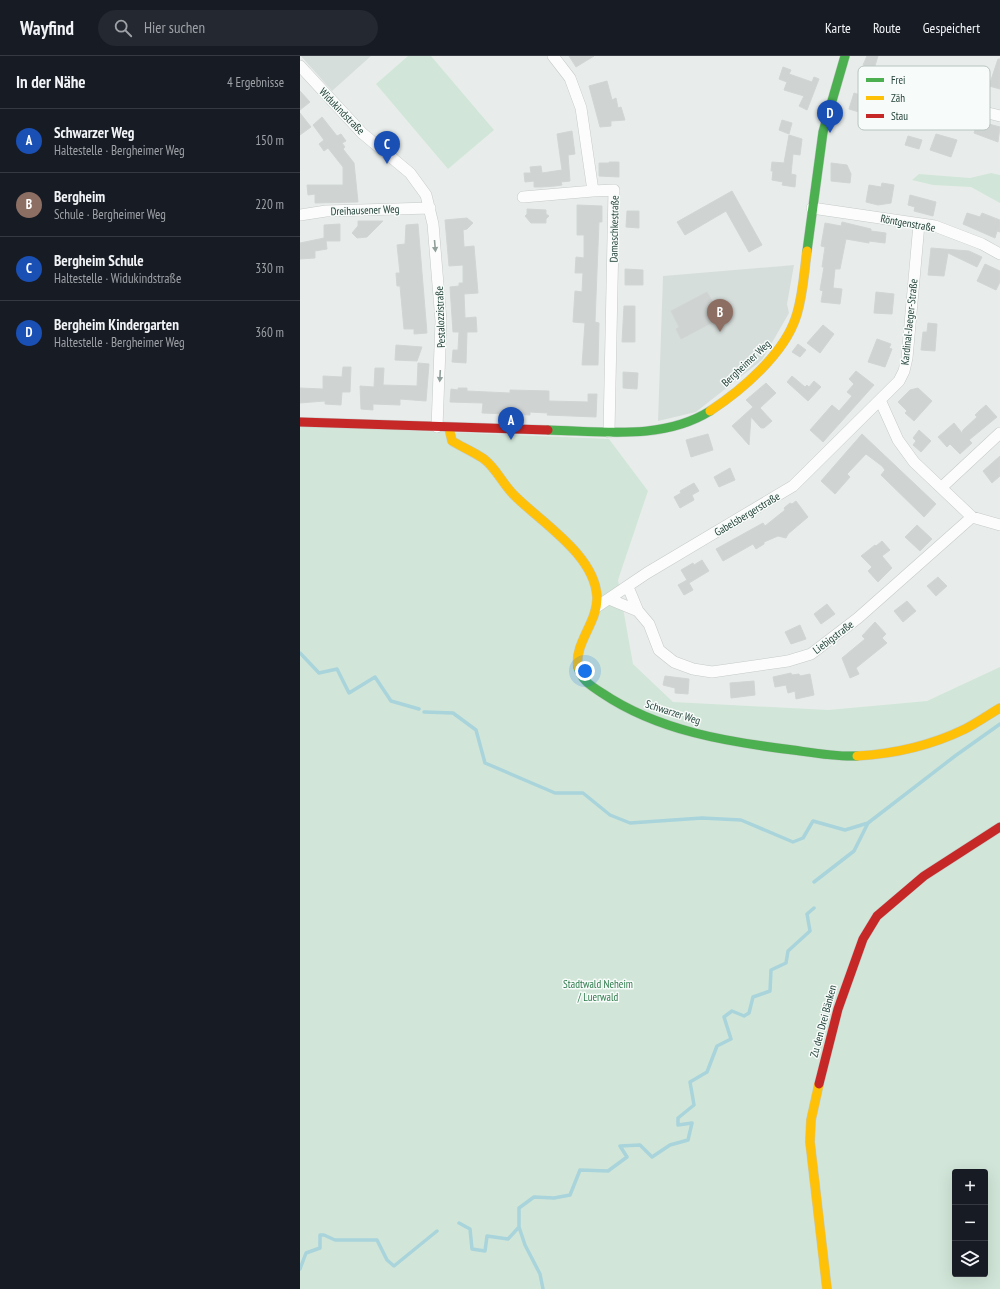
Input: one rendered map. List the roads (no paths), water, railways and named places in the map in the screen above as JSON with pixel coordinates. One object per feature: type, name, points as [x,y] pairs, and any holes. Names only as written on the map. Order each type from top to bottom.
[{"type":"street","name":"Damaschkestraße","points":[[553,56],[570,78],[582,108],[593,191],[614,190],[615,196],[608,432]]},
{"type":"street","name":"Bergheimer Weg","points":[[438,427],[608,432],[650,431],[682,425],[698,419],[717,407],[777,351],[790,333],[798,312],[823,132],[845,56]]},
{"type":"street","name":"Widukindstraße","points":[[300,66],[362,133],[410,173],[426,195],[430,208]]},
{"type":"street","points":[[990,114],[1000,116]]},
{"type":"street","points":[[523,197],[593,191]]},
{"type":"street","name":"Dreihausener Weg","points":[[300,215],[326,212],[430,208]]},
{"type":"street","name":"Pestalozzistraße","points":[[430,208],[441,320],[438,427]]},
{"type":"street","name":"Röntgenstraße","points":[[812,208],[935,226],[982,244],[1000,254]]},
{"type":"street","name":"Kardinal-Jaeger-Straße","points":[[880,400],[899,381],[906,365],[919,224]]},
{"type":"street","points":[[880,400],[892,428],[903,448],[914,462],[972,517],[1000,525]]},
{"type":"street","name":"Gabelsbergerstraße","points":[[598,606],[647,573],[793,486],[880,400]]},
{"type":"street","points":[[300,422],[438,427]]},
{"type":"street","name":"Schwarzer Weg","points":[[450,428],[452,441],[485,459],[515,495],[570,542],[590,575],[597,596],[598,606],[595,619],[581,647],[578,657],[578,667],[584,680],[607,696],[644,716],[702,734],[776,748],[837,756],[860,756],[906,748],[948,736],[971,725],[1000,708]]},
{"type":"street","points":[[942,487],[1000,433]]},
{"type":"street","name":"Liebigstraße","points":[[628,586],[638,611],[649,624],[659,650],[674,662],[693,670],[712,672],[800,658],[818,649],[858,618],[972,517]]},
{"type":"street","points":[[609,599],[638,611]]},
{"type":"street","name":"Zu den Drei Bänken","points":[[827,1289],[810,1142],[811,1127],[816,1094],[838,1009],[851,968],[863,939],[877,916],[924,876],[1000,827]]},
{"type":"waterway","points":[[300,653],[319,673],[337,669],[349,693],[375,677],[391,701],[419,709]]},
{"type":"waterway","points":[[424,712],[453,713],[476,730],[485,763],[555,793],[583,793],[610,815],[630,823],[702,818],[741,820],[793,842],[803,838],[813,821],[845,830],[868,823],[955,756],[1000,724]]},
{"type":"waterway","points":[[814,882],[854,851],[868,823]]},
{"type":"waterway","points":[[459,1223],[470,1229],[472,1249],[485,1251],[487,1236],[508,1239],[519,1227],[519,1208],[534,1197],[554,1198],[570,1195],[580,1170],[608,1171],[627,1157],[620,1146],[640,1145],[652,1157],[670,1145],[688,1140],[692,1123],[678,1125],[678,1118],[694,1105],[690,1082],[707,1072],[717,1046],[731,1039],[724,1017],[732,1011],[744,1016],[749,1013],[753,997],[770,991],[771,970],[786,963],[788,951],[810,931],[807,914],[814,908]]},
{"type":"waterway","points":[[519,1227],[525,1245],[540,1274],[543,1289]]},
{"type":"waterway","points":[[300,1269],[306,1253],[320,1248],[320,1235],[324,1235],[335,1240],[377,1240],[387,1260],[394,1266],[437,1231]]},
{"type":"place","name":"Bergheim Kindergarten","points":[[830,133]]},
{"type":"place","name":"Bergheim Schule","points":[[387,164]]},
{"type":"place","name":"Bergheim","points":[[720,332]]},
{"type":"place","name":"Schwarzer Weg","points":[[511,440]]},
{"type":"park label","name":"Stadtwald Neheim / Luerwald","points":[[598,990]]}]
